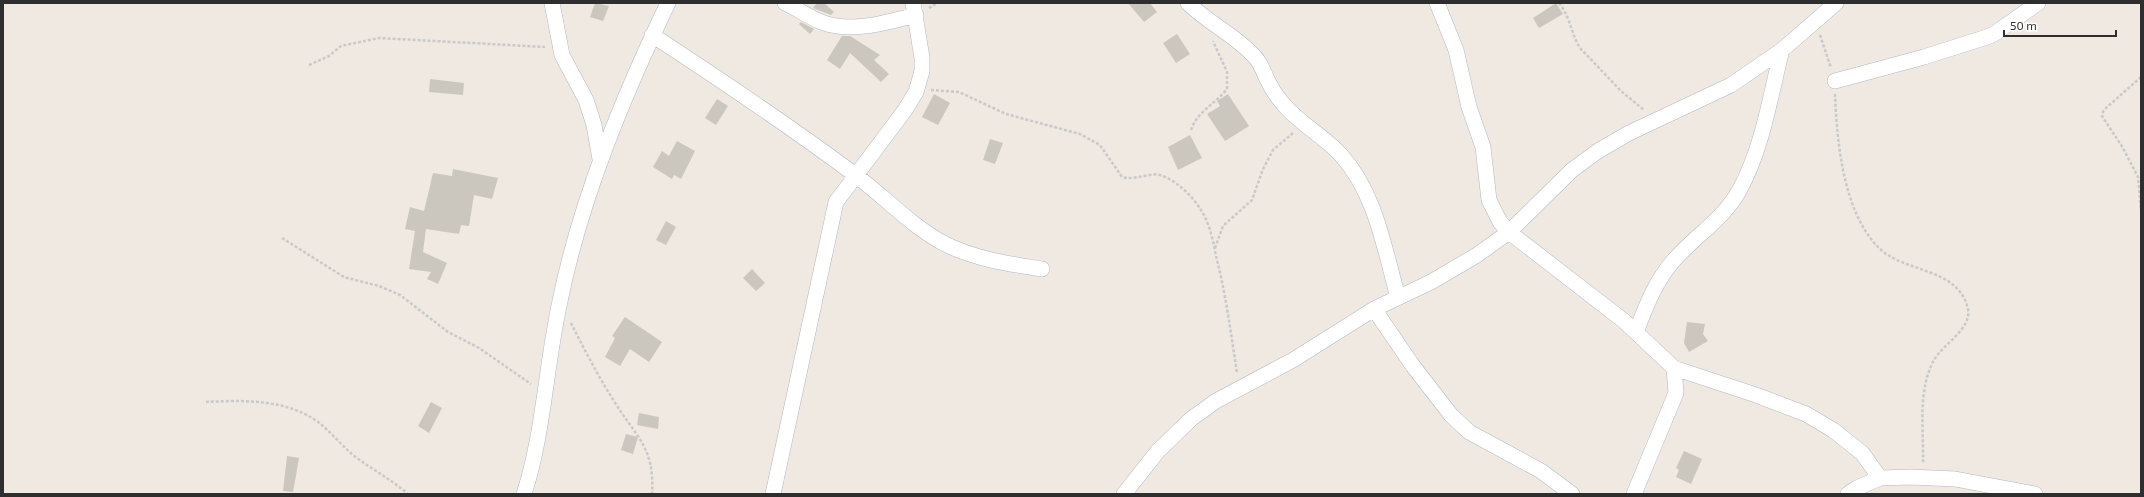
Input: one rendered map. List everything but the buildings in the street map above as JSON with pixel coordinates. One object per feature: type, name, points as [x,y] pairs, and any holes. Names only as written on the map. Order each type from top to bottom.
[{"type":"street","points":[[552,3],[560,46],[566,63],[586,100],[594,125],[600,161]]},
{"type":"street","points":[[524,494],[538,428],[560,300],[588,195],[600,161],[652,35],[668,3]]},
{"type":"street","points":[[773,494],[836,202],[905,110],[916,92],[922,71],[922,58],[914,9],[877,24],[839,26],[824,23],[785,3]]},
{"type":"street","points":[[1188,3],[1199,14],[1244,46],[1255,56],[1263,68],[1270,87],[1279,98],[1304,123],[1340,153],[1359,178],[1376,218],[1398,297]]},
{"type":"street","points":[[1437,3],[1456,50],[1469,106],[1483,147],[1490,200],[1497,217],[1509,232],[1636,332],[1674,368],[1756,395],[1806,414],[1833,430],[1862,453],[1880,478]]},
{"type":"street","points":[[1835,81],[1924,57],[1987,37],[1994,34],[2038,3]]},
{"type":"street","points":[[1124,494],[1158,451],[1191,419],[1216,401],[1293,360],[1374,309],[1450,271],[1509,232],[1572,170],[1598,151],[1629,133],[1731,85],[1782,50],[1815,21],[1828,6]]},
{"type":"street","points":[[652,35],[750,98],[855,175],[924,232],[946,244],[999,262],[1042,269]]},
{"type":"street","points":[[1636,332],[1647,304],[1664,273],[1674,260],[1720,215],[1740,190],[1761,134],[1782,50]]},
{"type":"street","points":[[1374,309],[1413,366],[1451,415],[1469,432],[1541,471],[1572,494]]},
{"type":"street","points":[[1634,494],[1676,393],[1674,368]]},
{"type":"street","points":[[1848,494],[1857,488],[1880,478],[1923,477],[1955,479],[2035,494]]},
{"type":"path","points":[[1559,3],[1567,16],[1574,40],[1580,48],[1621,91],[1656,121]]},
{"type":"path","points":[[1191,130],[1193,122],[1201,113],[1227,90],[1228,80],[1227,72],[1199,14]]},
{"type":"path","points":[[1815,21],[1835,81],[1837,138],[1854,205],[1865,230],[1878,246],[1891,258],[1949,281],[1958,288],[1968,311],[1967,319],[1962,328],[1935,358],[1928,373],[1924,393],[1923,477]]},
{"type":"path","points":[[309,65],[329,56],[341,46],[379,38],[505,46],[560,46]]},
{"type":"path","points":[[2141,77],[2102,112],[2102,116],[2123,148],[2138,177],[2141,211]]},
{"type":"path","points":[[916,92],[937,89],[959,92],[1006,114],[1080,134],[1100,145],[1122,177],[1130,179],[1149,175],[1162,175],[1176,182],[1201,210],[1209,229],[1224,288],[1240,389]]},
{"type":"path","points":[[1215,249],[1223,226],[1252,200],[1262,169],[1273,150],[1304,123]]},
{"type":"path","points":[[282,238],[344,277],[379,286],[400,295],[448,332],[479,348],[503,366],[544,390]]},
{"type":"path","points":[[560,300],[594,367],[614,402],[645,446],[653,474],[652,494]]},
{"type":"path","points":[[206,402],[228,401],[278,405],[303,413],[328,431],[353,454],[408,494]]}]
